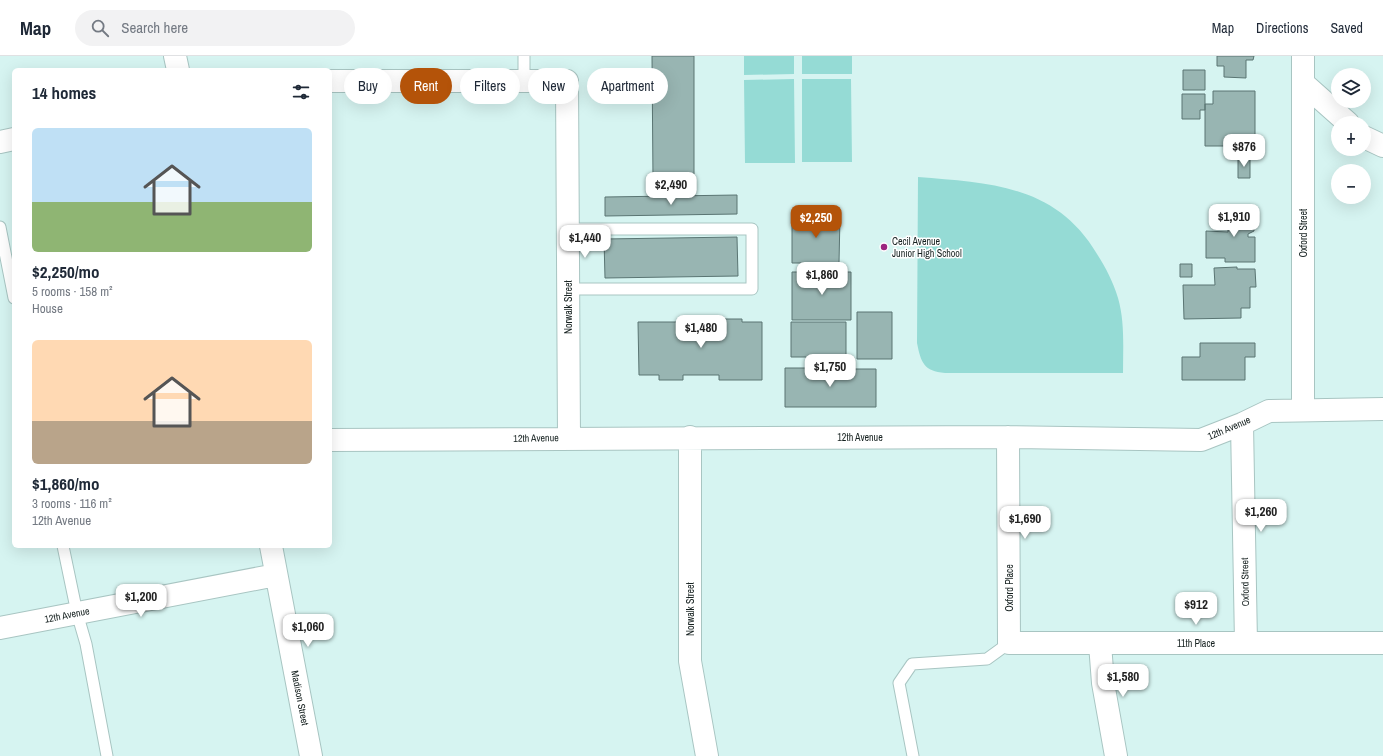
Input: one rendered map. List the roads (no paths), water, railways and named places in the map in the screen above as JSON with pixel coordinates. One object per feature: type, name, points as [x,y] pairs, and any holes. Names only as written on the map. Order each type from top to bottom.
[{"type":"street","points":[[175,56],[178,68]]},
{"type":"street","name":"Oxford Street","points":[[1302,56],[1303,410]]},
{"type":"street","points":[[332,81],[524,81]]},
{"type":"street","name":"Norwalk Street","points":[[524,81],[567,81],[568,438]]},
{"type":"street","points":[[1303,83],[1340,116]]},
{"type":"street","points":[[0,142],[12,139]]},
{"type":"street","points":[[1371,140],[1383,146]]},
{"type":"street","name":"12th Avenue","points":[[332,440],[690,437],[1008,437],[1201,440],[1242,424],[1268,411],[1383,409]]},
{"type":"street","name":"Oxford Street","points":[[1242,424],[1246,643]]},
{"type":"street","name":"Norwalk Street","points":[[690,437],[690,661],[707,756]]},
{"type":"street","name":"Oxford Place","points":[[1008,437],[1009,643]]},
{"type":"street","name":"Madison Street","points":[[271,548],[311,756]]},
{"type":"street","name":"12th Avenue","points":[[0,628],[276,575]]},
{"type":"street","name":"11th Place","points":[[1009,643],[1383,643]]},
{"type":"street","points":[[1100,644],[1103,683],[1116,756]]},
{"type":"lane","points":[[524,56],[524,81]]},
{"type":"lane","points":[[0,227],[12,288]]},
{"type":"lane","points":[[568,229],[752,229],[752,289],[568,289]]},
{"type":"lane","points":[[63,548],[77,613],[86,644],[107,756]]},
{"type":"lane","points":[[913,756],[899,683],[912,664],[987,659],[1009,643]]},
{"type":"place","name":"Cecil Avenue Junior High School","points":[[884,247]]}]
